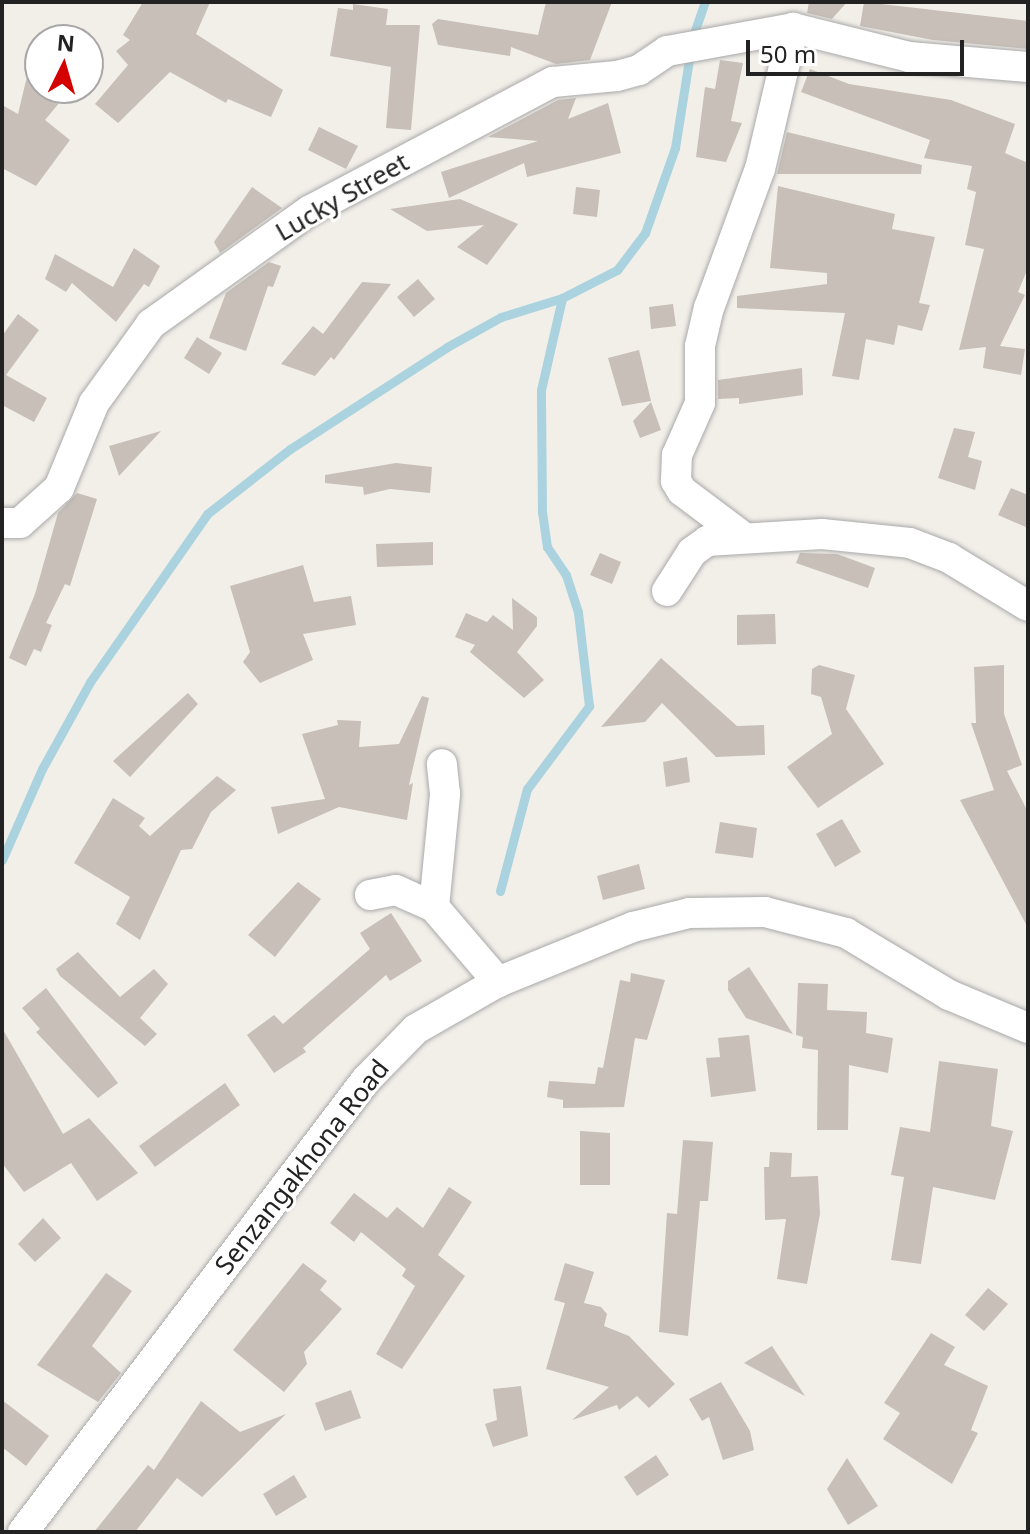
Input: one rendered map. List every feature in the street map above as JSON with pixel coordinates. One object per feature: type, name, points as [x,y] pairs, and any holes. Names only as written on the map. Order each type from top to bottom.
[{"type":"street","points":[[742,536],[682,491],[676,481],[677,455],[700,403],[700,346],[709,308],[760,169],[793,28],[909,57],[1028,67]]},
{"type":"street","name":"Lucky Street","points":[[2,523],[20,523],[59,488],[94,403],[151,324],[309,211],[553,82],[617,76],[639,70],[667,51],[793,28]]},
{"type":"street","points":[[667,591],[692,552],[707,541],[742,536],[822,534],[910,543],[949,558],[1028,606]]},
{"type":"street","points":[[434,907],[445,794],[442,764]]},
{"type":"street","points":[[370,895],[396,890],[434,907],[498,982]]},
{"type":"street","name":"Senzangakhona Road","points":[[23,1532],[366,1080],[416,1029],[498,982],[633,927],[689,913],[765,912],[846,933],[949,995],[1028,1028]]},
{"type":"building","points":[[143,2],[210,2],[196,34],[283,90],[271,117],[228,99],[226,103],[170,72],[118,123],[95,104],[104,104],[104,93],[128,65],[116,51],[130,40],[123,35]]},
{"type":"building","points":[[546,2],[612,2],[590,60],[556,64],[511,47],[510,56],[438,45],[432,24],[438,19],[538,35]]},
{"type":"building","points":[[809,2],[847,2],[832,19],[807,13]]},
{"type":"building","points":[[864,2],[1028,21],[1028,49],[933,40],[860,26]]},
{"type":"building","points":[[353,4],[388,9],[386,25],[420,25],[411,130],[386,128],[391,67],[330,56],[338,8],[353,10]]},
{"type":"building","points":[[720,60],[743,63],[731,121],[742,123],[726,162],[696,157],[705,87],[715,89]]},
{"type":"building","points":[[810,69],[849,84],[951,100],[1015,124],[1005,153],[1028,163],[1028,268],[1018,292],[1025,295],[1000,346],[1025,349],[1021,375],[983,368],[986,347],[959,350],[984,249],[965,245],[976,192],[967,189],[972,166],[924,158],[930,140],[801,92]]},
{"type":"building","points":[[24,89],[24,104],[58,104],[45,120],[70,140],[36,186],[2,168],[2,105],[18,114]]},
{"type":"building","points":[[576,98],[568,119],[608,103],[621,153],[527,177],[524,163],[449,198],[441,172],[538,141],[488,137],[558,100]]},
{"type":"building","points":[[319,127],[358,146],[346,169],[308,150]]},
{"type":"building","points":[[787,132],[922,165],[921,174],[777,174]]},
{"type":"building","points":[[778,186],[895,214],[892,229],[935,237],[919,303],[930,305],[922,331],[898,325],[894,345],[866,339],[859,380],[832,376],[845,313],[737,308],[737,296],[827,284],[827,273],[770,268]]},
{"type":"building","points":[[252,187],[282,208],[220,253],[214,242]]},
{"type":"building","points":[[576,187],[600,190],[597,217],[573,214]]},
{"type":"building","points":[[460,199],[518,224],[487,265],[457,247],[484,225],[427,231],[390,209]]},
{"type":"building","points":[[134,248],[160,266],[149,287],[144,284],[116,322],[72,283],[66,292],[45,279],[55,254],[113,287]]},
{"type":"building","points":[[269,262],[281,266],[273,287],[268,286],[246,351],[209,338],[226,293]]},
{"type":"building","points":[[418,279],[435,299],[414,317],[397,297]]},
{"type":"building","points":[[362,282],[391,284],[334,360],[331,357],[315,376],[281,364],[313,326],[323,334]]},
{"type":"building","points":[[673,304],[676,326],[651,329],[649,307]]},
{"type":"building","points":[[18,314],[39,330],[6,375],[47,398],[34,422],[2,405],[2,336]]},
{"type":"building","points":[[197,337],[222,353],[209,374],[184,358]]},
{"type":"building","points":[[639,350],[651,401],[622,406],[608,358]]},
{"type":"building","points":[[802,368],[803,395],[739,404],[739,398],[718,399],[718,380]]},
{"type":"building","points":[[651,402],[661,430],[640,438],[633,421]]},
{"type":"building","points":[[954,428],[975,432],[968,457],[982,461],[975,490],[938,478]]},
{"type":"building","points":[[161,431],[119,476],[109,446]]},
{"type":"building","points":[[396,463],[432,467],[430,493],[390,489],[364,495],[363,487],[325,483],[325,475]]},
{"type":"building","points":[[1011,488],[1028,495],[1028,528],[998,515]]},
{"type":"building","points":[[77,493],[97,499],[70,586],[65,584],[46,623],[52,625],[41,652],[34,649],[26,666],[9,658],[35,594],[58,513]]},
{"type":"building","points":[[433,542],[433,565],[377,567],[376,544]]},
{"type":"building","points":[[600,553],[621,562],[612,584],[590,575]]},
{"type":"building","points":[[800,553],[837,554],[875,568],[868,588],[796,563]]},
{"type":"building","points":[[303,565],[314,602],[351,596],[356,625],[303,634],[313,660],[260,683],[243,662],[250,652],[230,586]]},
{"type":"building","points":[[512,598],[537,617],[537,626],[517,652],[544,680],[524,698],[470,652],[475,645],[455,637],[466,613],[487,622],[493,615],[513,630]]},
{"type":"building","points":[[775,614],[776,644],[737,645],[737,615]]},
{"type":"building","points":[[661,658],[737,726],[764,725],[765,755],[716,757],[662,703],[645,722],[601,727]]},
{"type":"building","points":[[819,665],[855,675],[846,709],[884,764],[818,808],[787,767],[832,734],[821,697],[811,694],[812,669]]},
{"type":"building","points":[[1004,665],[1004,714],[1022,765],[1007,771],[1028,812],[1028,928],[960,800],[994,790],[971,723],[976,723],[974,667]]},
{"type":"building","points":[[188,693],[198,704],[130,777],[113,761]]},
{"type":"building","points":[[422,696],[429,698],[409,785],[413,783],[407,820],[339,807],[278,834],[271,807],[325,799],[302,734],[338,725],[337,720],[361,721],[359,747],[399,744]]},
{"type":"building","points":[[687,757],[690,782],[666,787],[663,762]]},
{"type":"building","points":[[217,776],[236,790],[211,812],[192,849],[181,850],[140,940],[116,924],[130,897],[74,863],[113,798],[145,818],[139,826],[150,836]]},
{"type":"building","points":[[842,819],[861,852],[835,867],[816,834]]},
{"type":"building","points":[[720,822],[757,828],[753,858],[715,853]]},
{"type":"building","points":[[639,864],[645,889],[603,900],[597,876]]},
{"type":"building","points":[[298,882],[321,899],[275,957],[248,935]]},
{"type":"building","points":[[391,913],[422,961],[390,981],[386,975],[303,1048],[306,1052],[274,1073],[247,1035],[274,1015],[283,1024],[370,949],[360,933]]},
{"type":"building","points":[[78,952],[120,997],[154,969],[168,984],[140,1018],[157,1034],[145,1046],[60,976],[56,969]]},
{"type":"building","points":[[749,967],[793,1034],[746,1018],[728,990],[728,981]]},
{"type":"building","points":[[631,973],[665,980],[647,1040],[635,1038],[624,1107],[563,1108],[563,1100],[547,1097],[549,1081],[595,1084],[598,1067],[603,1068],[620,980],[630,982]]},
{"type":"building","points":[[798,983],[828,984],[827,1010],[867,1012],[866,1033],[893,1038],[888,1073],[849,1065],[848,1130],[817,1130],[818,1050],[802,1048],[803,1037],[796,1035]]},
{"type":"building","points":[[46,988],[118,1083],[98,1098],[36,1032],[40,1029],[22,1008]]},
{"type":"building","points":[[2,1028],[63,1134],[89,1118],[138,1173],[97,1201],[71,1163],[24,1192],[2,1163]]},
{"type":"building","points":[[749,1035],[756,1091],[711,1097],[706,1058],[720,1057],[718,1038]]},
{"type":"building","points":[[939,1061],[998,1069],[991,1126],[1013,1131],[995,1200],[933,1187],[921,1264],[891,1260],[904,1177],[891,1175],[900,1127],[930,1132]]},
{"type":"building","points":[[225,1083],[240,1105],[155,1167],[139,1146]]},
{"type":"building","points":[[580,1131],[610,1133],[610,1185],[580,1185]]},
{"type":"building","points":[[683,1140],[713,1142],[708,1201],[700,1201],[688,1336],[659,1332],[667,1213],[677,1214]]},
{"type":"building","points":[[770,1152],[792,1153],[791,1177],[818,1176],[820,1214],[807,1284],[777,1279],[786,1219],[765,1220],[764,1167],[769,1167]]},
{"type":"building","points":[[449,1187],[472,1202],[438,1255],[465,1276],[402,1369],[376,1354],[415,1286],[402,1276],[406,1269],[361,1232],[354,1242],[330,1223],[354,1193],[387,1218],[397,1207],[423,1228]]},
{"type":"building","points":[[43,1218],[61,1238],[35,1262],[18,1244]]},
{"type":"building","points":[[303,1263],[327,1281],[320,1290],[342,1309],[304,1352],[307,1364],[284,1392],[233,1350]]},
{"type":"building","points":[[565,1263],[594,1272],[584,1303],[601,1307],[607,1314],[604,1326],[629,1336],[675,1384],[649,1408],[637,1396],[619,1410],[617,1405],[572,1420],[609,1387],[546,1369],[565,1303],[554,1300]]},
{"type":"building","points":[[106,1273],[132,1291],[92,1346],[121,1373],[98,1402],[37,1365]]},
{"type":"building","points":[[988,1288],[1008,1304],[984,1331],[965,1315]]},
{"type":"building","points":[[931,1333],[955,1347],[944,1365],[988,1386],[971,1430],[978,1433],[952,1484],[883,1439],[900,1413],[884,1403]]},
{"type":"building","points":[[772,1346],[805,1396],[744,1363]]},
{"type":"building","points":[[721,1382],[750,1431],[754,1450],[723,1460],[709,1417],[702,1421],[689,1399]]},
{"type":"building","points":[[521,1386],[528,1436],[493,1447],[485,1424],[497,1420],[493,1389]]},
{"type":"building","points":[[351,1390],[361,1418],[325,1431],[315,1403]]},
{"type":"building","points":[[2,1400],[49,1436],[26,1466],[2,1447]]},
{"type":"building","points":[[201,1401],[240,1432],[286,1414],[202,1497],[177,1478],[135,1532],[94,1532],[148,1465],[154,1470]]},
{"type":"building","points":[[656,1455],[669,1475],[637,1496],[624,1477]]},
{"type":"building","points":[[847,1458],[878,1506],[848,1525],[827,1489]]},
{"type":"building","points":[[294,1475],[307,1497],[276,1516],[263,1494]]},
{"type":"waterway","points":[[692,39],[705,2]]},
{"type":"waterway","points":[[2,860],[42,769],[90,682],[207,514],[290,449],[447,347],[501,317],[562,298],[617,270],[645,233],[675,148],[690,53]]},
{"type":"waterway","points":[[500,891],[527,789],[589,706],[578,612],[566,575],[547,547],[542,512],[541,390],[562,298]]}]
